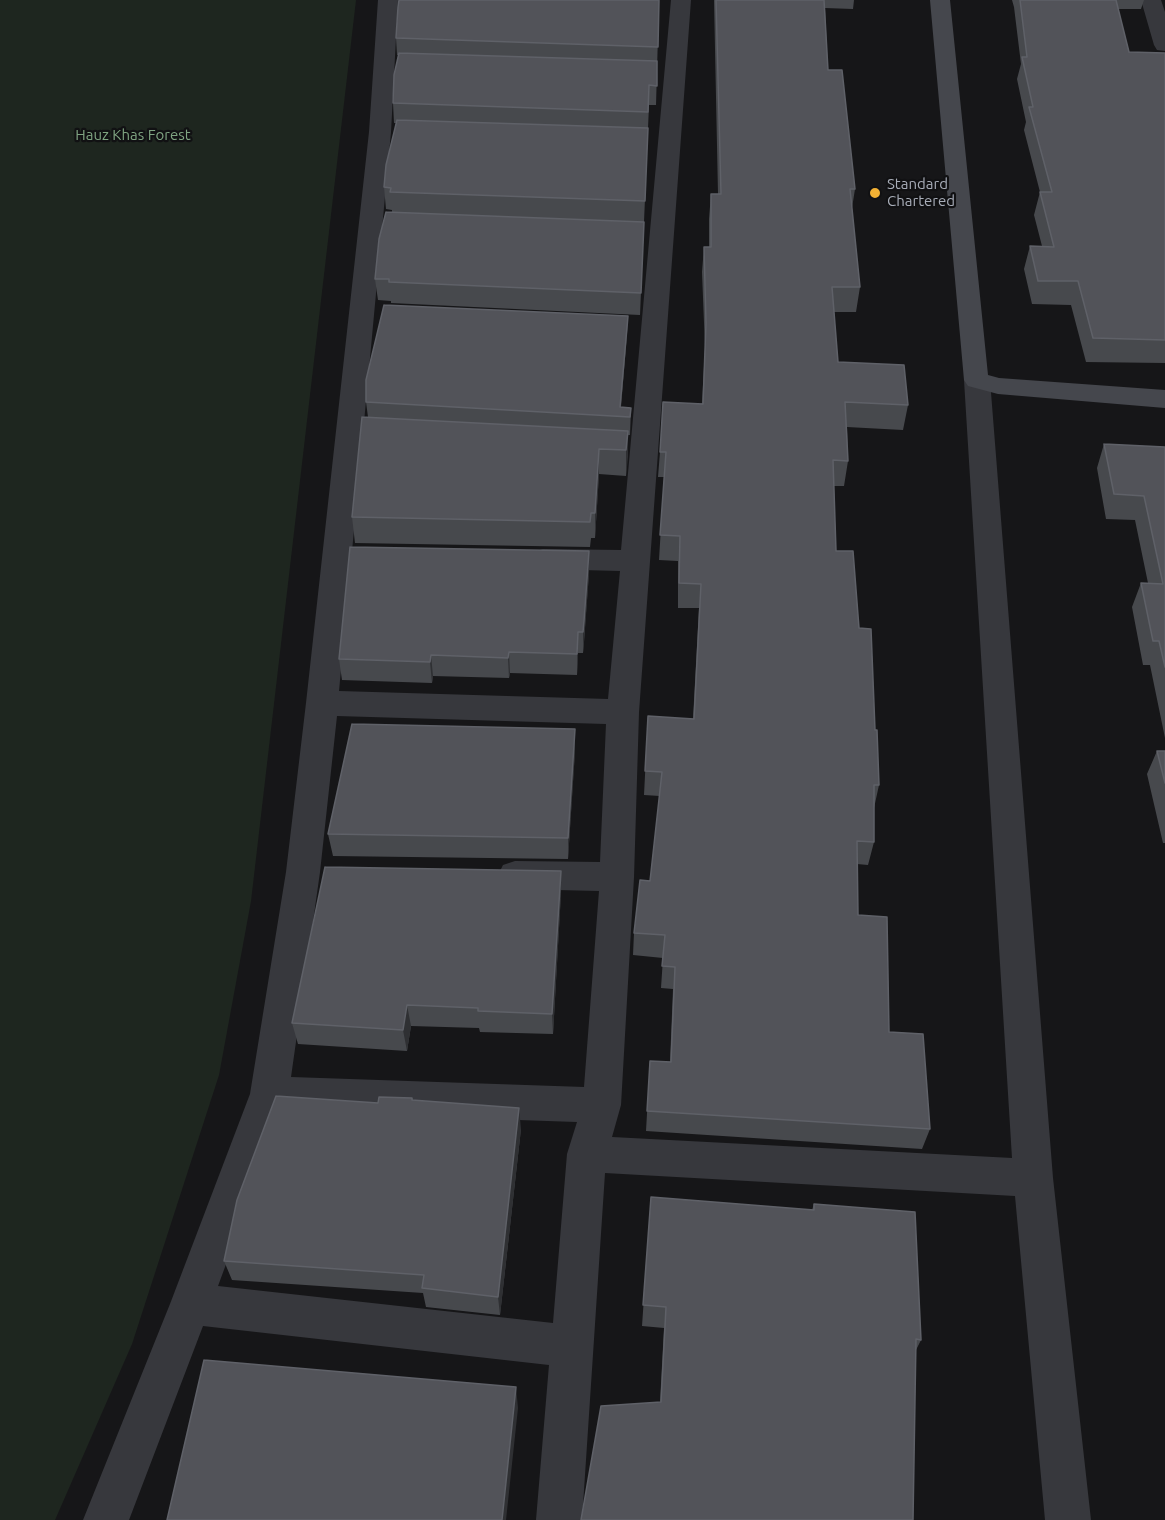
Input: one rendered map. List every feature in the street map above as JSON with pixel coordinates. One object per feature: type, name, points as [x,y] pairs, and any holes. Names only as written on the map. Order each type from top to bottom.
[{"type":"street","points":[[106,1520],[191,1304],[269,1094],[303,872],[322,703],[349,555],[392,132],[395,64],[388,0]]},
{"type":"street","points":[[940,0],[977,380],[1033,1178],[1068,1520]]},
{"type":"street","points":[[1151,0],[1165,45]]},
{"type":"street","points":[[559,1520],[587,1154],[602,1106],[617,877],[623,712],[636,561],[633,447],[649,234],[672,5]]},
{"type":"street","points":[[977,380],[998,386],[1165,399]]},
{"type":"street","points":[[516,558],[636,561]]},
{"type":"street","points":[[322,703],[623,712]]},
{"type":"street","points":[[303,872],[338,873]]},
{"type":"street","points":[[489,875],[617,877]]},
{"type":"street","points":[[269,1094],[602,1106]]},
{"type":"street","points":[[587,1154],[1033,1178]]},
{"type":"street","points":[[191,1304],[571,1346]]},
{"type":"green space","name":"Hauz Khas Forest","points":[[0,0],[356,0],[251,901],[219,1075],[132,1344],[55,1520],[0,1520]]},
{"type":"building","points":[[399,0],[659,0],[658,47],[396,38]]},
{"type":"building","points":[[716,0],[824,0],[828,70],[842,70],[855,189],[850,189],[860,287],[832,287],[838,362],[904,365],[908,405],[845,402],[848,461],[833,460],[836,551],[853,551],[859,628],[871,629],[879,785],[874,785],[874,842],[857,841],[858,915],[887,917],[889,1032],[923,1034],[930,1129],[647,1111],[650,1061],[671,1062],[675,967],[662,966],[665,935],[634,933],[640,880],[650,881],[662,772],[645,771],[648,716],[694,719],[701,584],[679,583],[680,536],[660,535],[666,452],[660,452],[663,402],[703,404],[706,323],[704,247],[711,247],[711,194],[721,194]]},
{"type":"building","points":[[1020,0],[1116,0],[1129,52],[1165,53],[1165,340],[1093,338],[1078,281],[1038,281],[1030,246],[1054,247],[1040,192],[1052,192],[1029,107],[1033,107],[1022,57],[1027,57]]},
{"type":"building","points":[[399,53],[657,61],[657,86],[649,85],[648,112],[393,103],[394,75]]},
{"type":"building","points":[[397,120],[648,128],[645,201],[390,192],[391,188],[384,187],[386,165]]},
{"type":"building","points":[[386,212],[644,222],[641,293],[389,282],[389,279],[375,279],[379,239]]},
{"type":"building","points":[[384,305],[628,316],[620,407],[631,408],[630,417],[366,402],[366,380]]},
{"type":"building","points":[[362,417],[628,431],[626,450],[599,449],[595,513],[591,513],[590,522],[352,517]]},
{"type":"building","points":[[1104,444],[1165,447],[1165,667],[1159,641],[1153,641],[1141,583],[1163,584],[1144,496],[1114,494]]},
{"type":"building","points":[[350,547],[589,551],[583,632],[578,632],[577,654],[509,652],[508,658],[431,655],[430,662],[339,659]]},
{"type":"building","points":[[352,724],[575,729],[568,838],[328,834]]},
{"type":"building","points":[[1157,751],[1165,751],[1165,783]]},
{"type":"building","points":[[325,867],[561,871],[552,1014],[407,1005],[403,1030],[292,1023]]},
{"type":"building","points":[[276,1096],[378,1103],[379,1097],[412,1098],[412,1100],[519,1108],[498,1297],[422,1288],[424,1275],[224,1261],[237,1200]]},
{"type":"building","points":[[651,1197],[814,1210],[814,1204],[915,1212],[921,1340],[916,1339],[913,1520],[581,1520],[601,1406],[661,1402],[666,1307],[643,1305]]},
{"type":"building","points":[[204,1360],[516,1387],[502,1520],[167,1520]]},
{"type":"place","name":"Standard Chartered","points":[[875,193]]}]
